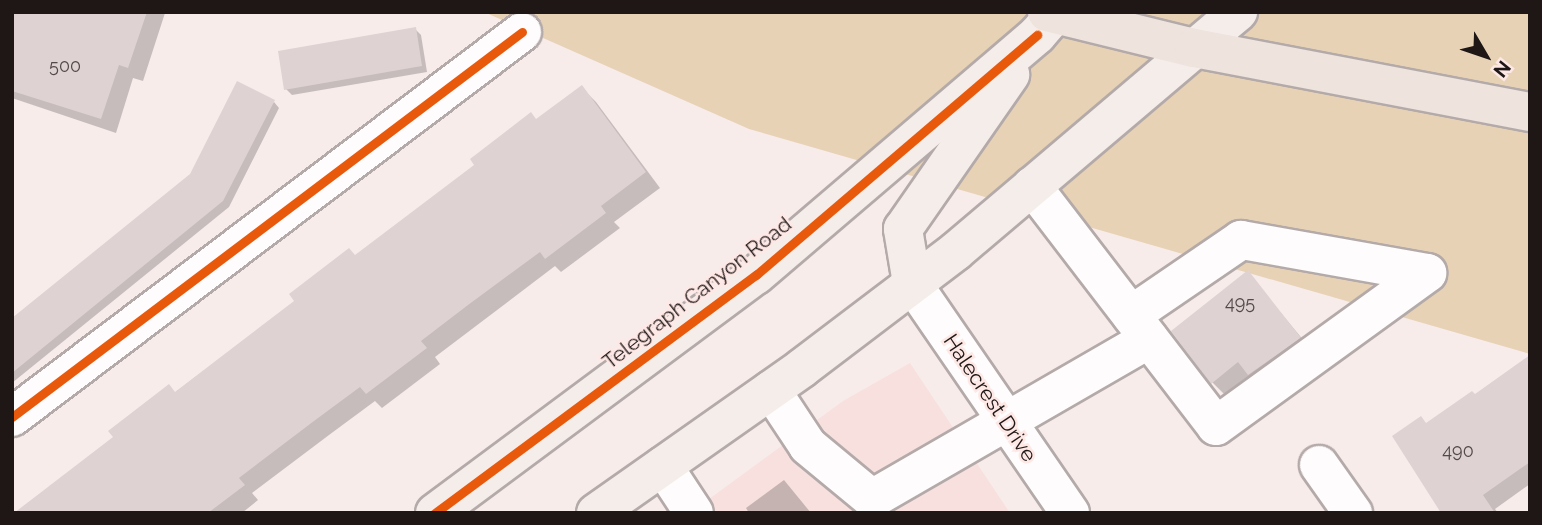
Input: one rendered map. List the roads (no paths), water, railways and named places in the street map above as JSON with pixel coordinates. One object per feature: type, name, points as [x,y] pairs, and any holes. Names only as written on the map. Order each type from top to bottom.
[{"type":"highway","points":[[1049,19],[1530,112]]},
{"type":"main road","points":[[596,513],[771,390],[912,283],[1032,186],[1238,12]]},
{"type":"main road","points":[[912,283],[903,229],[1049,19]]},
{"type":"main road","name":"Telegraph Canyon Road","points":[[435,513],[756,275],[1049,19]]},
{"type":"street","points":[[12,417],[522,32]]},
{"type":"street","points":[[771,390],[808,446],[872,499],[953,455],[1140,327],[1241,240],[1427,273],[1216,426],[1140,327],[1032,186]]},
{"type":"street","name":"Halecrest Drive","points":[[912,283],[1070,513]]},
{"type":"street","points":[[1319,465],[1353,513]]},
{"type":"street","points":[[663,466],[694,513]]}]
